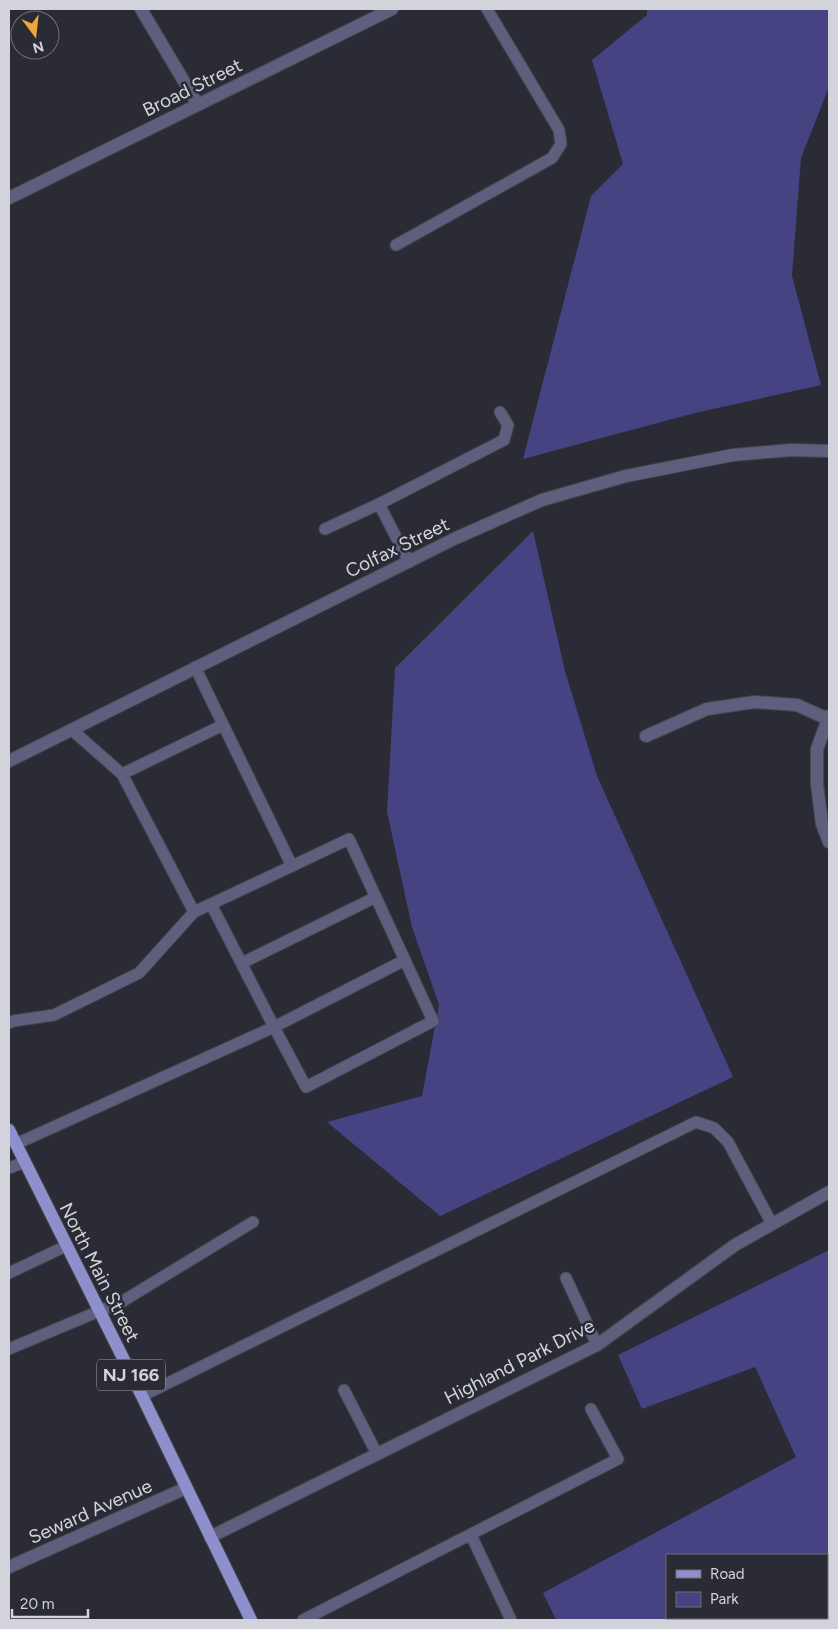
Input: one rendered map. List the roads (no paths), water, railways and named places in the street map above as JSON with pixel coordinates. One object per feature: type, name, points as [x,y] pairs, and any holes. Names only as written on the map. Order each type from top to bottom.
[{"type":"main road","name":"North Main Street","points":[[9,1130],[98,1312],[142,1396],[250,1620]]},
{"type":"street","points":[[141,9],[198,105]]},
{"type":"street","name":"Broad Street","points":[[9,198],[392,9]]},
{"type":"street","name":"Colfax Street","points":[[9,761],[456,538],[542,500],[626,476],[733,455],[791,450],[829,451]]},
{"type":"street","points":[[646,736],[707,709],[755,702],[797,705],[828,718],[817,749],[817,784],[822,824],[829,842]]},
{"type":"street","name":"Highland Park Drive","points":[[210,1537],[597,1345],[735,1245],[827,1192]]},
{"type":"street","name":"Seward Avenue","points":[[9,1567],[186,1488]]},
{"type":"lane","points":[[396,246],[552,158],[561,144],[559,130],[487,9]]},
{"type":"lane","points":[[325,529],[379,504],[504,440],[508,425],[500,412]]},
{"type":"lane","points":[[379,504],[409,562]]},
{"type":"lane","points":[[195,668],[292,866]]},
{"type":"lane","points":[[122,774],[223,725]]},
{"type":"lane","points":[[72,730],[122,774],[194,912]]},
{"type":"lane","points":[[9,1024],[13,1021],[54,1014],[139,973],[194,912],[350,839],[433,1021],[306,1087],[212,904]]},
{"type":"lane","points":[[242,963],[376,897]]},
{"type":"lane","points":[[16,1144],[274,1027],[406,960]]},
{"type":"lane","points":[[142,1396],[696,1122],[714,1128],[728,1142],[772,1224]]},
{"type":"lane","points":[[9,1168],[25,1162]]},
{"type":"lane","points":[[9,1349],[123,1301],[253,1222]]},
{"type":"lane","points":[[9,1273],[66,1246]]},
{"type":"lane","points":[[566,1278],[597,1345]]},
{"type":"lane","points":[[344,1390],[377,1454]]},
{"type":"lane","points":[[303,1620],[618,1459],[591,1409]]},
{"type":"lane","points":[[471,1535],[511,1620]]}]
